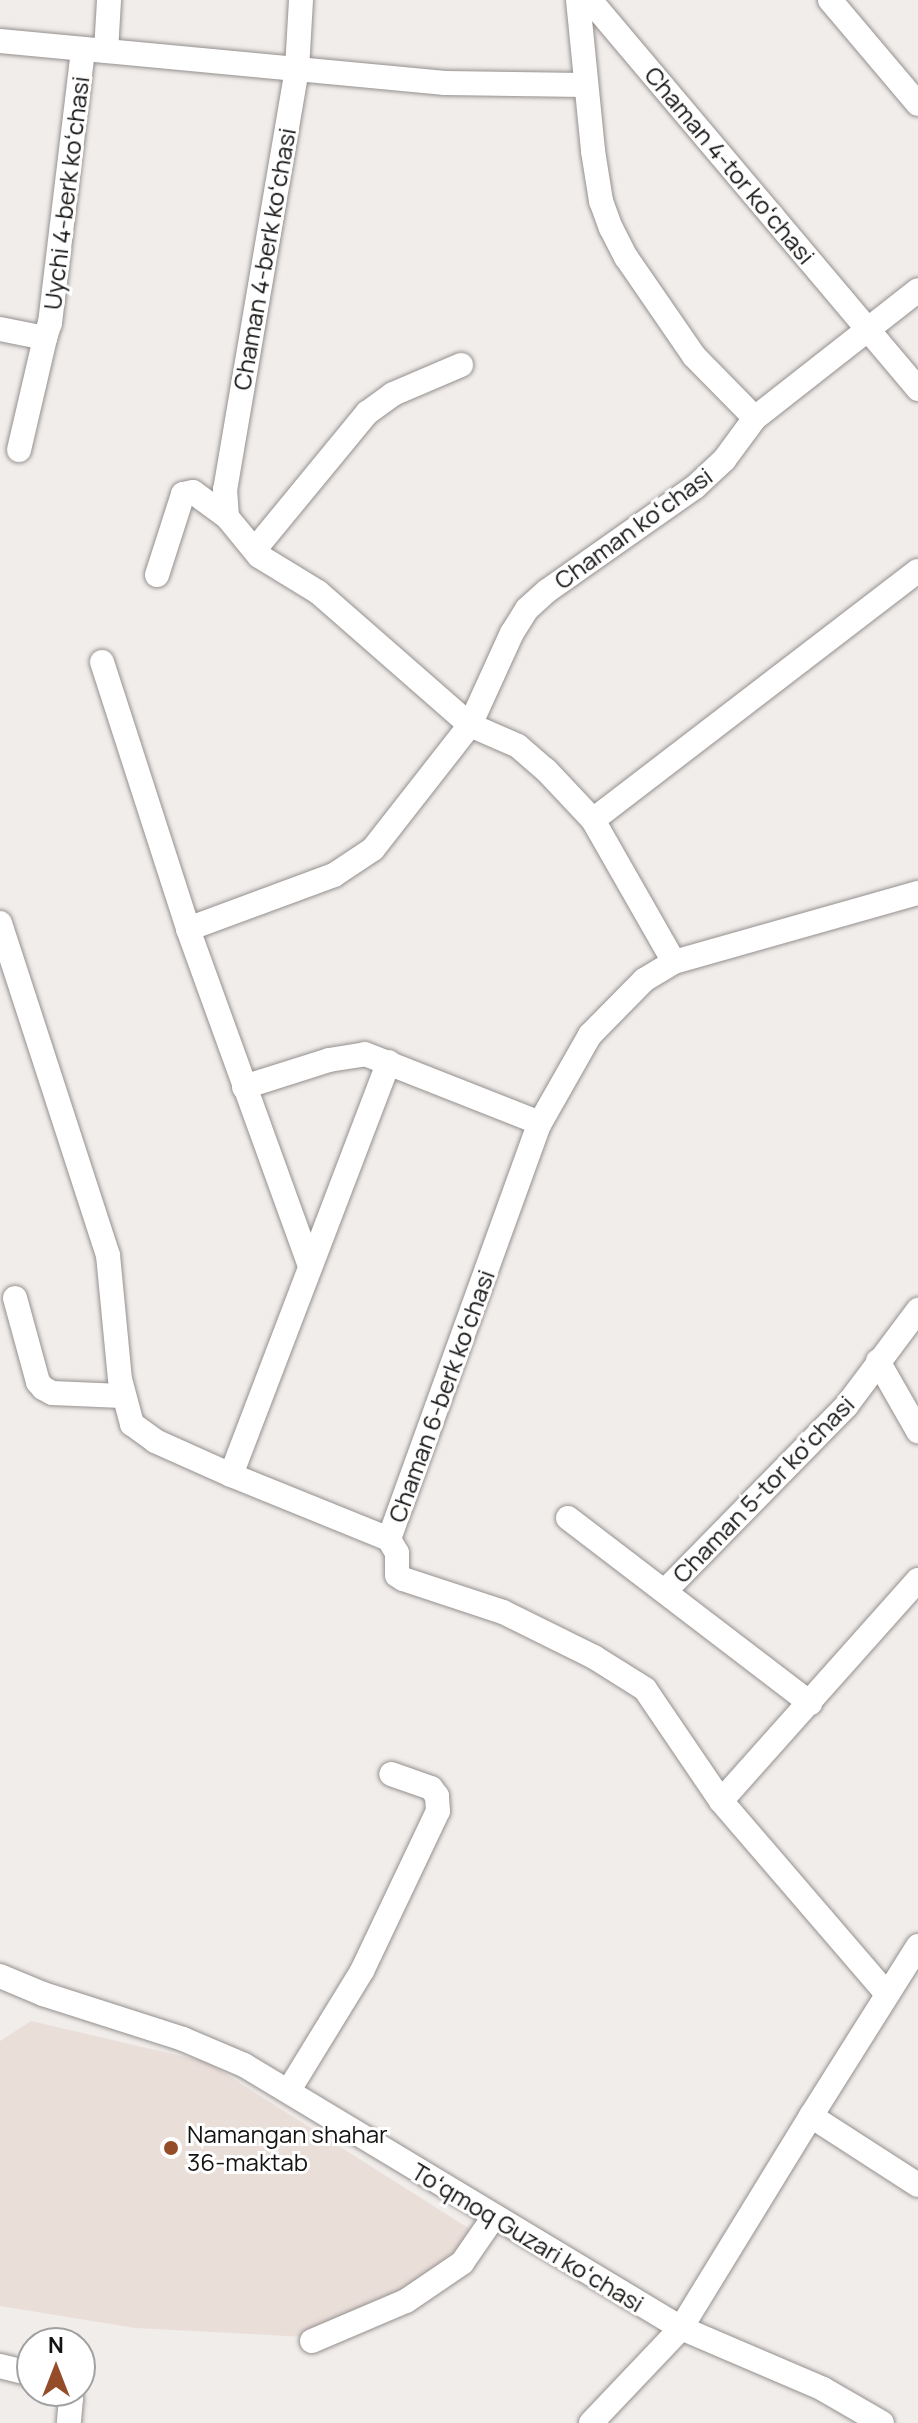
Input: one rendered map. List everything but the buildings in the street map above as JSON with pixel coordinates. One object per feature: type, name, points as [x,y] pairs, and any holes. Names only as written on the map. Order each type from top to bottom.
[{"type":"street","name":"Uychi 4-berk koʻchasi","points":[[0,329],[45,338],[55,301],[95,50],[109,0]]},
{"type":"street","name":"Chaman 4-berk koʻchasi","points":[[227,517],[225,489],[297,69],[301,0]]},
{"type":"street","points":[[578,0],[585,85],[601,201],[611,228],[626,257],[694,356],[755,418],[918,290]]},
{"type":"street","name":"Chaman 4-tor koʻchasi","points":[[590,0],[918,389]]},
{"type":"street","points":[[830,0],[918,104]]},
{"type":"street","name":"Uychi 4-berk koʻchasi","points":[[0,41],[297,69]]},
{"type":"street","points":[[297,69],[445,83],[585,85]]},
{"type":"street","points":[[19,450],[45,338]]},
{"type":"street","points":[[256,548],[367,413],[393,394],[461,365]]},
{"type":"street","name":"Chaman koʻchasi","points":[[188,929],[355,864],[373,849],[470,725],[512,633],[527,609],[547,591],[695,487],[724,460],[755,418]]},
{"type":"street","points":[[157,575],[183,494],[193,492],[227,517],[268,563],[318,592],[470,725],[518,746],[546,770],[593,820],[674,962]]},
{"type":"street","points":[[593,820],[918,571]]},
{"type":"street","points":[[102,662],[188,929],[310,1266]]},
{"type":"street","name":"Chaman 6-berk koʻchasi","points":[[721,1801],[645,1689],[594,1657],[503,1612],[403,1579],[397,1575],[397,1553],[389,1539],[540,1123],[590,1035],[644,980],[674,962],[918,893]]},
{"type":"street","points":[[0,923],[108,1255],[122,1396],[128,1419],[138,1430],[231,1475],[389,1539]]},
{"type":"street","points":[[244,1087],[351,1055],[375,1056],[540,1123]]},
{"type":"street","points":[[231,1475],[389,1062]]},
{"type":"street","points":[[15,1298],[38,1382],[43,1388],[52,1393],[122,1396]]},
{"type":"street","name":"Chaman 5-tor koʻchasi","points":[[665,1591],[847,1405],[918,1310]]},
{"type":"street","points":[[878,1361],[918,1431]]},
{"type":"street","points":[[568,1518],[810,1703]]},
{"type":"street","points":[[887,1994],[721,1801],[918,1580]]},
{"type":"street","points":[[289,2090],[362,1971],[438,1811],[437,1796],[431,1788],[391,1774]]},
{"type":"street","points":[[591,2423],[681,2328],[918,1946]]},
{"type":"street","name":"Toʻqmoq Guzari koʻchasi","points":[[0,1976],[43,1994],[183,2039],[244,2065],[493,2218],[681,2328],[823,2389],[882,2423]]},
{"type":"street","points":[[811,2116],[918,2185]]},
{"type":"street","points":[[312,2341],[418,2294],[462,2263],[493,2218]]},
{"type":"shaded area","name":"Namangan shahar 36-maktab","points":[[31,2021],[207,2062],[476,2233],[454,2264],[306,2337],[135,2328],[0,2306],[0,2041]]},
{"type":"place","name":"Namangan shahar 36-maktab","points":[[171,2148]]}]
